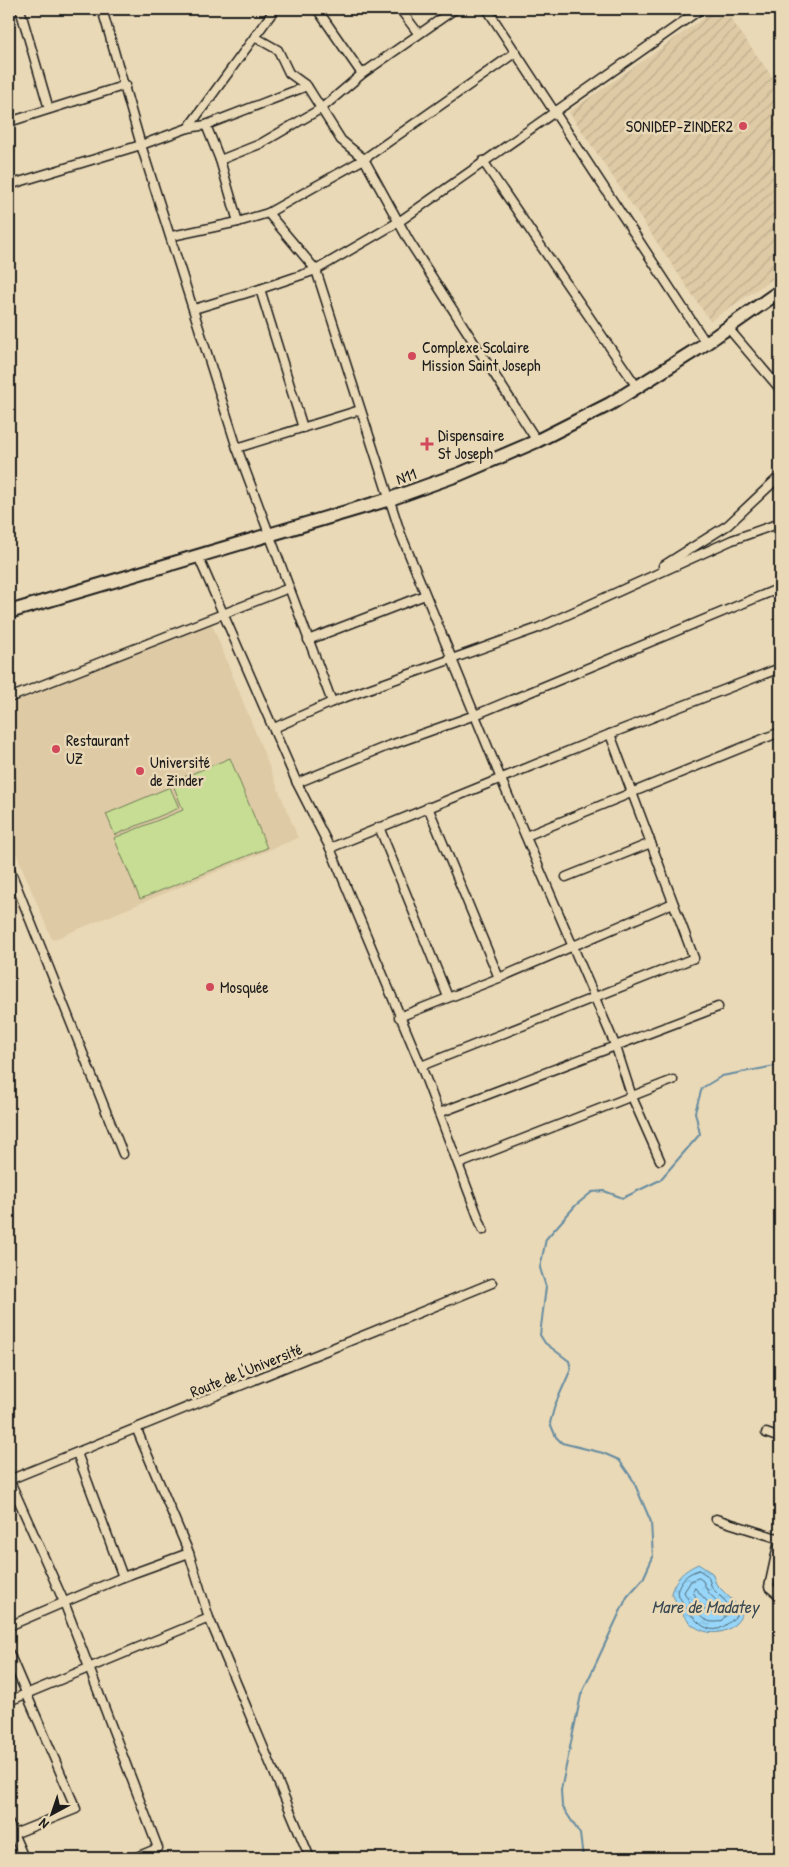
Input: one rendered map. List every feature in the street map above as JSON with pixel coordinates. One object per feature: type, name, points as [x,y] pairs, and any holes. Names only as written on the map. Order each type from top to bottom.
[{"type":"main road","name":"N11","points":[[9,612],[390,499],[460,474],[537,441],[585,417],[706,343],[780,291]]},
{"type":"street","points":[[20,9],[49,109]]},
{"type":"street","points":[[102,9],[126,85],[142,145],[237,448],[332,702]]},
{"type":"street","points":[[188,128],[275,9]]},
{"type":"street","points":[[317,9],[362,74]]},
{"type":"street","points":[[400,9],[418,33]]},
{"type":"street","points":[[220,160],[260,144],[322,108],[362,74],[418,33],[455,9]]},
{"type":"street","points":[[488,9],[706,343]]},
{"type":"street","points":[[194,309],[316,270],[400,220],[701,9]]},
{"type":"street","points":[[255,36],[278,50],[289,74],[307,86],[341,140],[364,159],[400,220],[410,241],[537,441]]},
{"type":"street","points":[[172,236],[238,222],[268,213],[364,159],[516,52]]},
{"type":"street","points":[[9,122],[126,85]]},
{"type":"street","points":[[9,185],[142,145],[188,128],[206,125],[307,86]]},
{"type":"street","points":[[206,125],[220,160],[238,222]]},
{"type":"street","points":[[484,161],[637,386]]},
{"type":"street","points":[[268,213],[316,270],[400,532],[425,595],[454,659],[501,779],[572,947],[596,998],[616,1047],[632,1097],[660,1160]]},
{"type":"street","points":[[260,289],[303,428]]},
{"type":"street","points":[[728,328],[780,390]]},
{"type":"street","points":[[237,448],[360,410]]},
{"type":"street","points":[[640,582],[728,525],[780,476]]},
{"type":"street","points":[[274,728],[332,702],[454,659],[573,613],[732,540],[780,523]]},
{"type":"street","points":[[198,556],[297,783],[330,848],[421,1066],[484,1230]]},
{"type":"street","points":[[9,698],[289,588]]},
{"type":"street","points":[[297,783],[385,747],[475,715],[780,588]]},
{"type":"street","points":[[308,640],[425,595]]},
{"type":"street","points":[[330,848],[610,734],[780,668]]},
{"type":"street","points":[[526,836],[633,794],[780,732]]},
{"type":"street","points":[[421,1066],[694,958],[610,734]]},
{"type":"street","points":[[428,807],[499,978]]},
{"type":"street","points":[[379,827],[448,997]]},
{"type":"street","points":[[566,877],[651,843]]},
{"type":"street","points":[[9,867],[123,1154]]},
{"type":"street","points":[[399,1017],[499,978],[673,903]]},
{"type":"street","points":[[439,1113],[718,1007]]},
{"type":"street","points":[[459,1164],[673,1080]]},
{"type":"street","name":"Route de l'Université","points":[[9,1480],[137,1430],[492,1283]]},
{"type":"street","points":[[137,1430],[189,1553],[209,1618],[310,1858]]},
{"type":"street","points":[[766,1433],[780,1438]]},
{"type":"street","points":[[77,1453],[123,1577]]},
{"type":"street","points":[[9,1480],[64,1602],[158,1848],[134,1858]]},
{"type":"street","points":[[716,1520],[780,1538],[769,1586],[780,1596]]},
{"type":"street","points":[[9,1626],[123,1577],[189,1553]]},
{"type":"street","points":[[9,1701],[26,1692],[90,1668],[209,1618]]},
{"type":"street","points":[[9,1653],[76,1809],[11,1835]]},
{"type":"street","points":[[9,1824],[11,1835],[24,1858]]},
{"type":"shaded area","points":[[717,9],[724,9],[780,88],[780,274],[710,321],[569,112]]},
{"type":"shaded area","name":"Université de Zinder","points":[[211,622],[298,838],[52,940],[9,836],[9,705],[93,670],[151,642],[172,637],[174,640],[179,639],[181,634]]},
{"type":"green space","points":[[230,758],[267,848],[140,899],[114,838],[183,810],[172,782]]},
{"type":"green space","points":[[170,787],[179,808],[115,835],[106,814]]},
{"type":"water","name":"Mare de Madatey","points":[[698,1564],[712,1573],[716,1584],[743,1611],[734,1625],[727,1630],[713,1633],[697,1628],[684,1617],[671,1593],[681,1575]]},
{"type":"waterway","points":[[583,1858],[580,1834],[562,1806],[561,1790],[581,1695],[627,1597],[643,1579],[653,1557],[651,1522],[633,1480],[619,1460],[603,1453],[562,1443],[556,1437],[550,1423],[555,1405],[571,1369],[569,1361],[545,1343],[540,1335],[546,1287],[540,1268],[546,1239],[576,1205],[592,1192],[604,1191],[623,1198],[660,1180],[700,1134],[695,1112],[702,1088],[722,1076],[780,1065]]},
{"type":"place","name":"SONIDEP-ZINDER2","points":[[743,126]]},
{"type":"place","name":"Complexe Scolaire Mission Saint Joseph","points":[[412,356]]},
{"type":"place","name":"Dispensaire St Joseph","points":[[427,444]]},
{"type":"place","name":"Restaurant UZ","points":[[56,749]]},
{"type":"place","name":"Université de Zinder","points":[[140,771]]},
{"type":"place","name":"Mosquée","points":[[210,987]]}]
